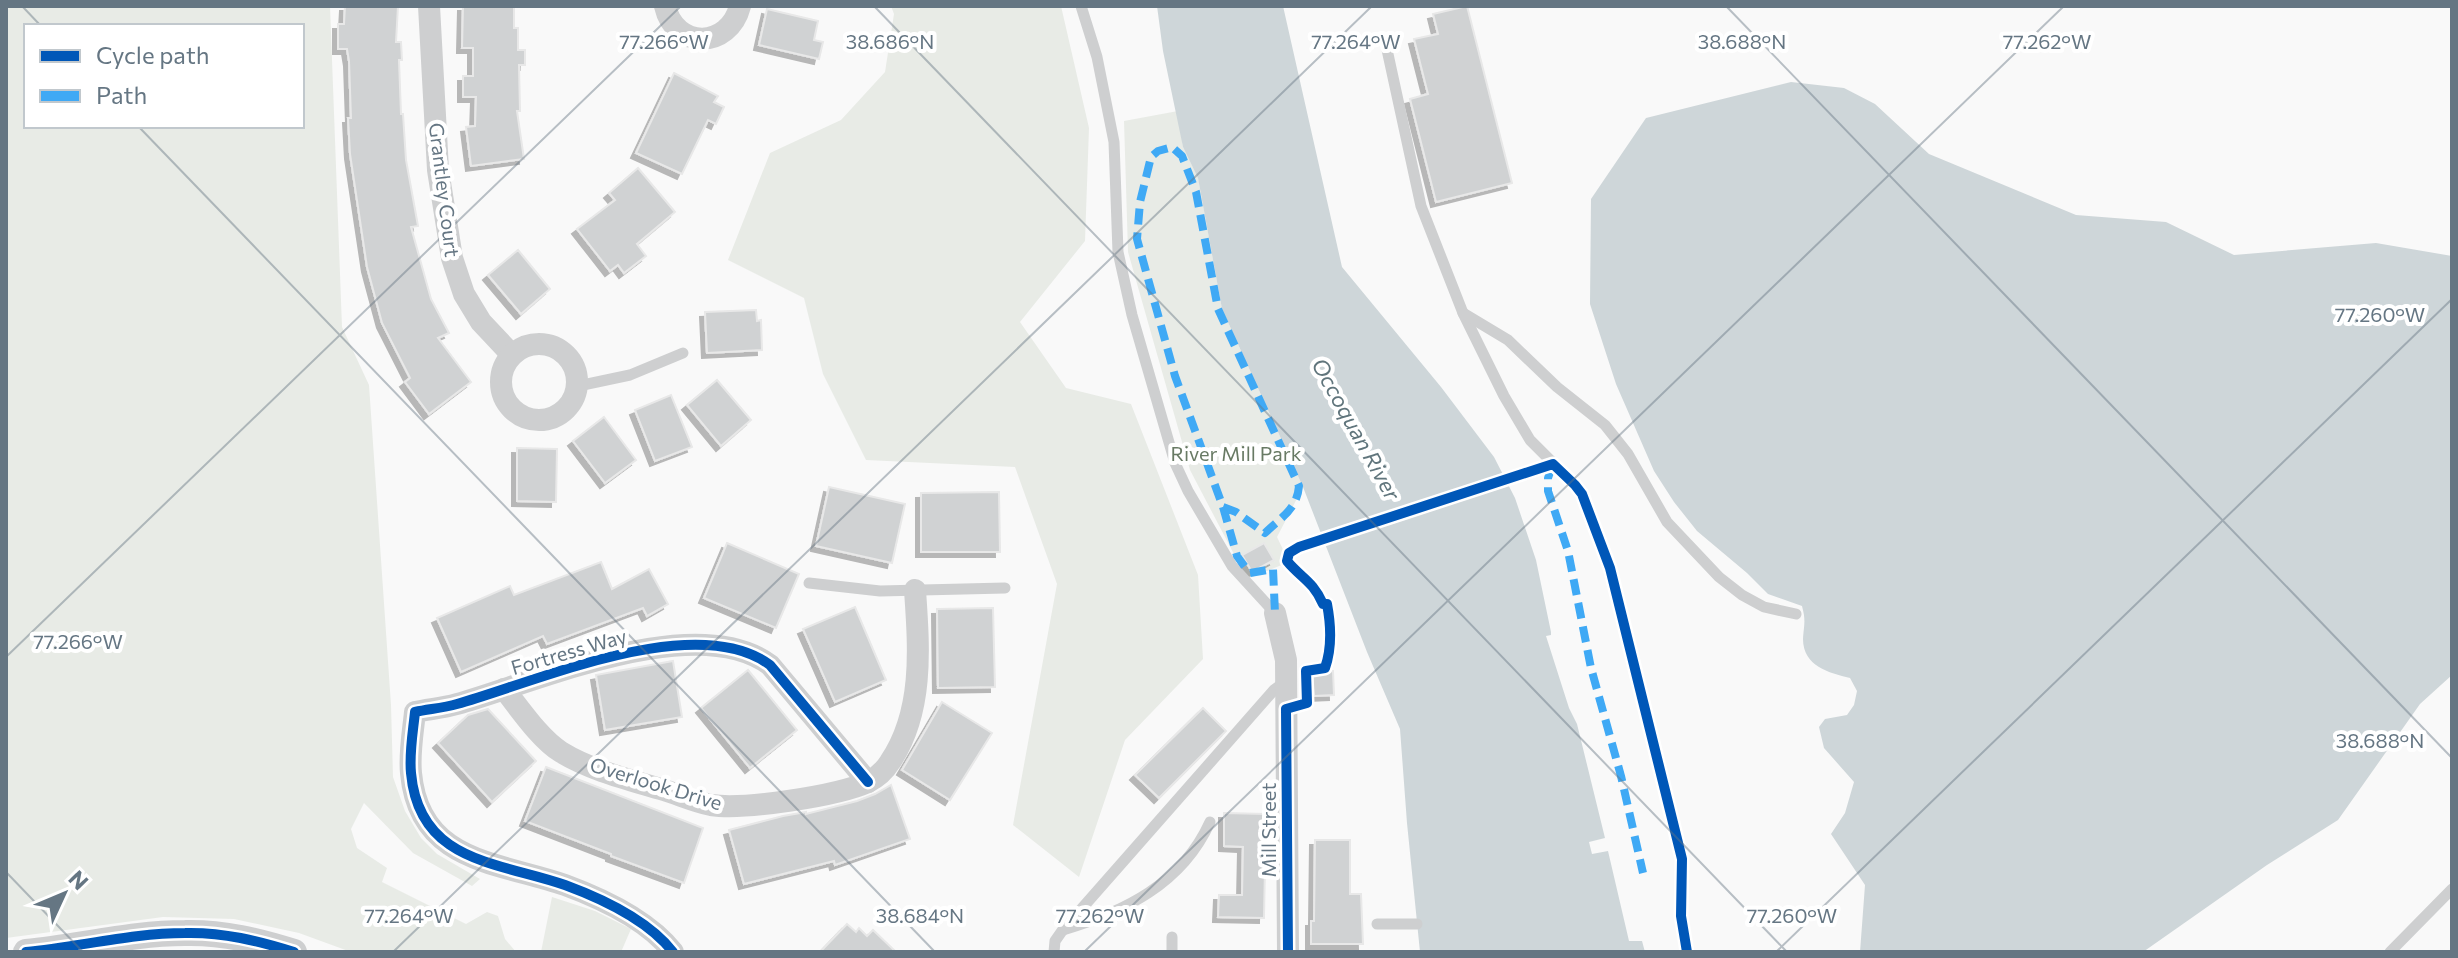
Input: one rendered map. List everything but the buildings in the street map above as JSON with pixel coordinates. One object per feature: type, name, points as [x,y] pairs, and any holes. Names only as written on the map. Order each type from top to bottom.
[{"type":"street","name":"Grantley Court","points":[[429,6],[438,170],[452,258],[464,294],[481,322],[512,355]]},
{"type":"street","points":[[665,6],[673,25],[683,34],[707,39],[720,35],[730,27],[740,6]]},
{"type":"street","points":[[535,344],[548,345],[569,358],[576,369],[578,386],[568,408],[548,420],[524,418],[514,411],[506,402],[501,378],[512,355],[535,344]]},
{"type":"street","points":[[868,782],[889,764],[912,715],[917,689],[915,590]]},
{"type":"street","name":"Mill Street","points":[[1275,613],[1286,660],[1288,952]]},
{"type":"street","name":"Fortress Way","points":[[673,952],[654,933],[593,897],[565,885],[468,856],[436,834],[415,794],[411,772],[415,712],[454,705],[623,653],[710,645],[756,654],[770,665],[868,782]]},
{"type":"street","name":"Overlook Drive","points":[[504,689],[557,750],[574,760],[708,804],[731,807],[754,805],[831,792],[868,782]]},
{"type":"street","points":[[26,952],[149,934],[187,932],[258,941],[294,952]]},
{"type":"lane","points":[[1081,6],[1097,57],[1114,142],[1118,252],[1132,315],[1175,463],[1232,566],[1275,613]]},
{"type":"lane","points":[[1386,45],[1421,206],[1463,313],[1504,396],[1530,440],[1582,494],[1610,568],[1682,859],[1681,916],[1687,952]]},
{"type":"lane","points":[[1463,313],[1508,340],[1557,387],[1605,425],[1628,454],[1667,522],[1719,577],[1764,607],[1796,614]]},
{"type":"lane","points":[[578,386],[630,375],[683,353]]},
{"type":"lane","points":[[809,583],[880,591],[1005,588]]},
{"type":"lane","points":[[1054,952],[1055,941],[1062,931],[1274,690],[1286,681]]},
{"type":"lane","points":[[1062,931],[1096,920],[1141,899],[1156,888],[1186,862],[1210,822]]},
{"type":"lane","points":[[2390,952],[2452,889]]},
{"type":"lane","points":[[1377,924],[1417,924]]},
{"type":"lane","points":[[1172,937],[1172,952]]},
{"type":"green space","points":[[6,6],[330,6],[342,327],[369,385],[391,705],[393,777],[405,811],[421,838],[437,854],[480,879],[472,886],[413,853],[364,803],[351,829],[357,848],[387,868],[382,882],[466,924],[487,912],[498,916],[505,939],[516,952],[351,952],[299,933],[234,919],[163,917],[6,938]]},
{"type":"green space","points":[[891,6],[1061,6],[1089,128],[1085,241],[1020,322],[1066,388],[1131,404],[1198,575],[1203,659],[1125,740],[1079,877],[1013,825],[1057,584],[1015,467],[866,460],[823,374],[804,298],[728,260],[770,153],[841,120],[885,72],[894,14]]},
{"type":"green space","name":"River Mill Park","points":[[1178,111],[1183,147],[1198,177],[1222,309],[1303,487],[1277,537],[1289,562],[1247,579],[1190,470],[1128,252],[1124,121]]},
{"type":"green space","points":[[552,897],[595,911],[631,929],[621,952],[541,952]]},
{"type":"water","name":"Occoquan River","points":[[1157,6],[1283,6],[1342,267],[1494,457],[1515,498],[1536,560],[1551,632],[1546,636],[1577,724],[1605,838],[1589,842],[1592,854],[1608,851],[1629,941],[1642,941],[1645,952],[1420,952],[1400,729],[1303,487],[1222,309],[1198,178],[1183,147]]},
{"type":"water","points":[[1791,82],[1844,88],[1875,104],[1929,154],[2076,215],[2166,222],[2234,255],[2376,243],[2452,256],[2452,675],[2420,704],[2338,820],[2267,865],[2143,952],[1860,952],[1865,885],[1831,834],[1845,813],[1854,782],[1824,748],[1819,727],[1825,719],[1847,715],[1854,705],[1857,691],[1850,678],[1826,671],[1807,656],[1802,606],[1768,594],[1697,531],[1674,502],[1654,471],[1616,384],[1590,304],[1591,199],[1646,118]]},
{"type":"marked path","points":[[1223,507],[1236,512],[1265,533],[1291,507],[1299,486],[1218,309],[1196,192],[1182,156],[1172,147],[1158,151],[1151,157],[1140,202],[1137,239],[1175,376],[1223,507],[1237,556],[1245,567]]},
{"type":"marked path","points":[[1553,464],[1548,491],[1568,551],[1591,668],[1621,776],[1643,873]]},
{"type":"marked path","points":[[1250,573],[1273,569],[1275,613]]},
{"type":"cycle path","points":[[1288,952],[1286,709],[1307,703],[1306,671],[1325,668],[1330,636],[1327,604],[1323,604],[1311,585],[1287,561],[1289,553],[1299,547],[1553,464],[1582,494],[1610,568],[1682,859],[1681,916],[1687,952]]},
{"type":"cycle path","points":[[673,952],[638,920],[609,904],[565,885],[489,863],[446,842],[429,825],[417,803],[411,773],[415,712],[457,704],[571,667],[659,647],[701,645],[739,650],[770,665],[868,782]]},
{"type":"cycle path","points":[[26,952],[145,935],[185,933],[241,938],[294,952]]}]
